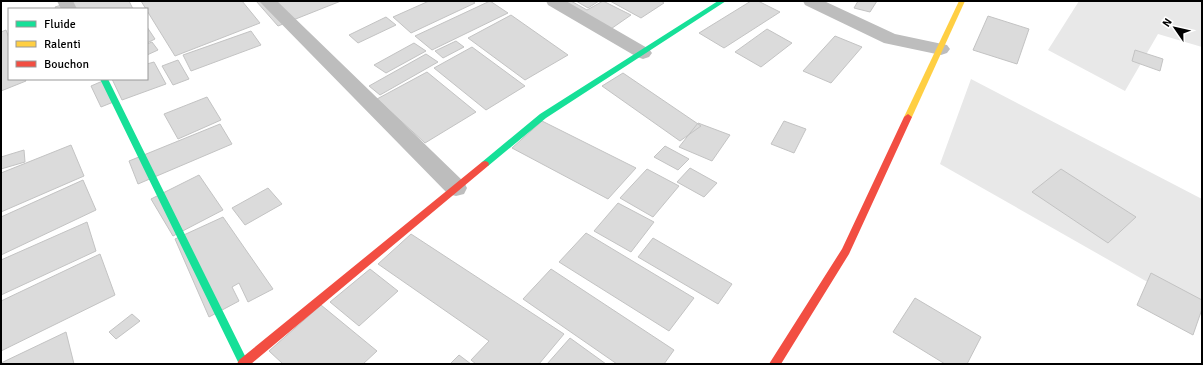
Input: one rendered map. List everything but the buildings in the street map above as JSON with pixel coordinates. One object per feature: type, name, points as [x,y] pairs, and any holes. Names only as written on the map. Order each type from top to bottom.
[{"type":"street","points":[[267,1],[456,188]]},
{"type":"street","points":[[554,1],[643,52]]},
{"type":"street","points":[[104,80],[244,363],[543,116],[722,1]]},
{"type":"street","points":[[811,1],[890,39],[941,49]]},
{"type":"street","points":[[775,364],[846,251],[962,1]]},
{"type":"shaded area","points":[[1079,1],[1202,1],[1202,47],[1158,34],[1125,91],[1048,50]]},
{"type":"shaded area","points":[[971,79],[1202,199],[1202,313],[940,164]]},
{"type":"traffic: fast","points":[[485,164],[543,116],[723,1]]},
{"type":"traffic: fast","points":[[104,80],[244,363]]},
{"type":"traffic: slow","points":[[908,117],[962,1]]},
{"type":"traffic: jam","points":[[775,364],[846,251],[908,117]]},
{"type":"traffic: jam","points":[[243,364],[485,164]]}]
